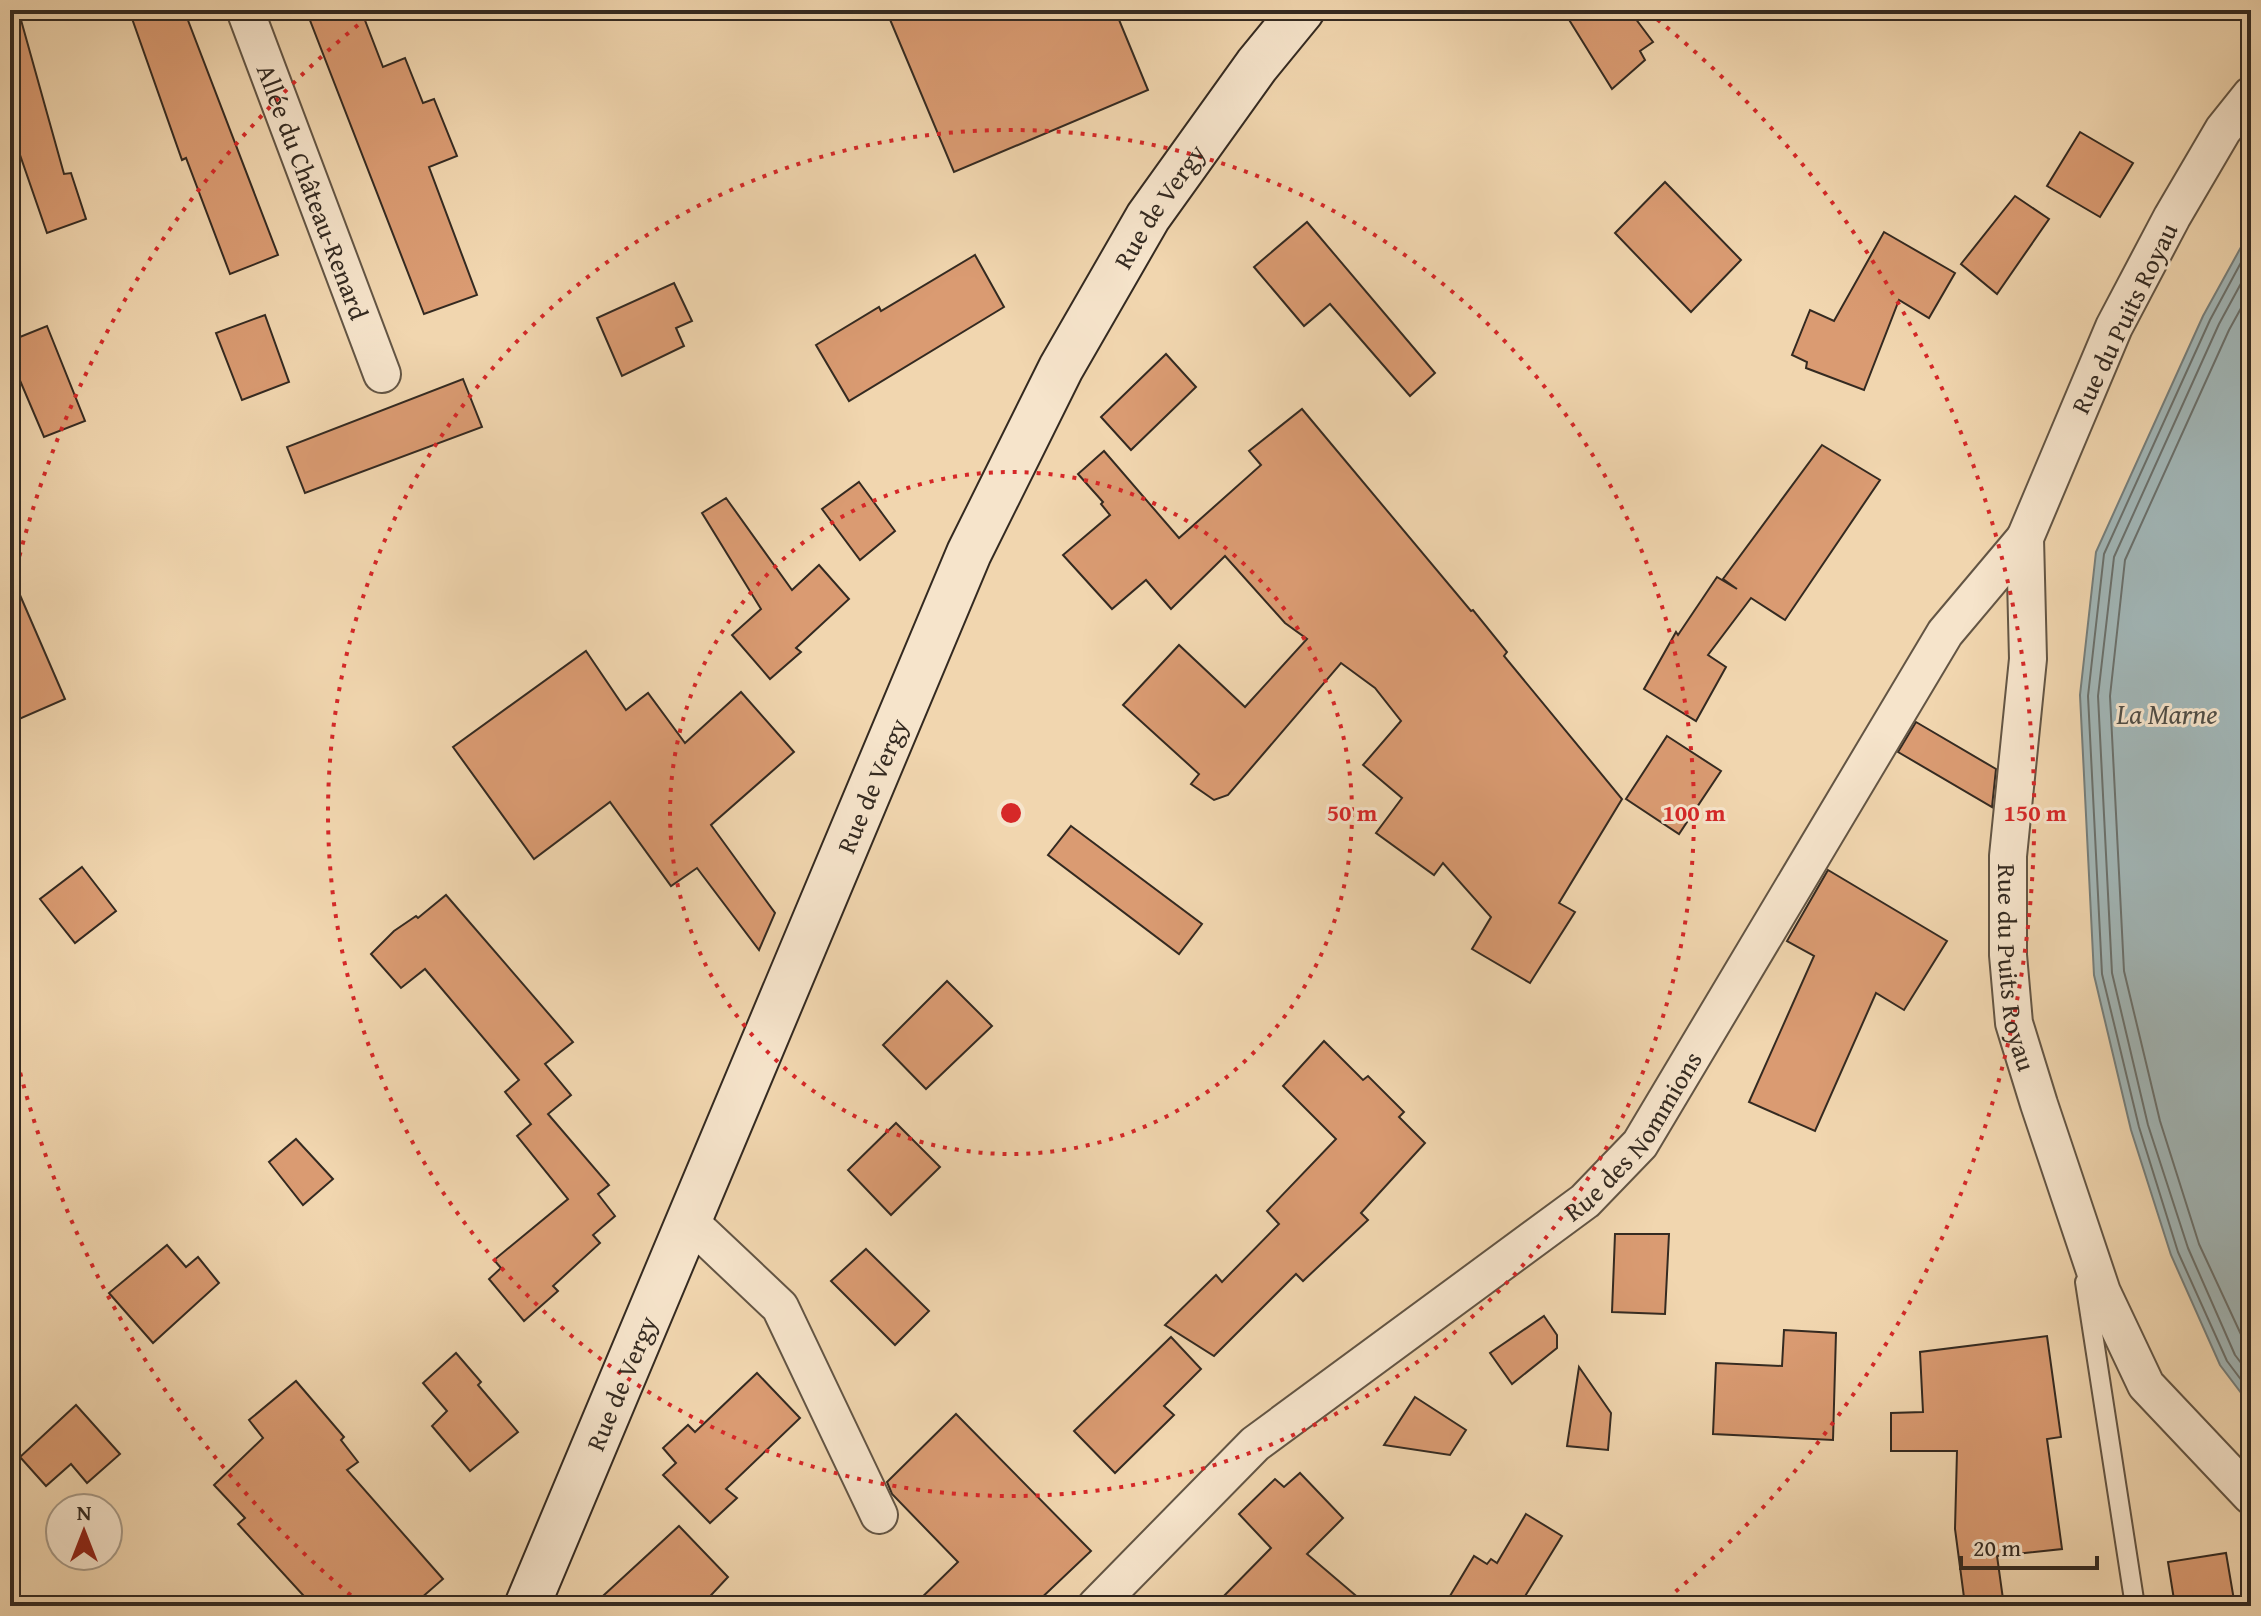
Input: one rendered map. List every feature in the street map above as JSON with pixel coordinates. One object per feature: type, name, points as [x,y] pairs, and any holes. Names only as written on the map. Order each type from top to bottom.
[{"type":"main road","name":"Rue de Vergy","points":[[527,1606],[969,553],[1054,382],[1148,217],[1257,65],[1302,10]]},
{"type":"street","name":"Allée du Château-Renard","points":[[245,10],[382,374]]},
{"type":"street","name":"Rue du Puits Royau","points":[[2251,95],[2223,130],[2114,327],[2025,538],[2028,659],[2008,856],[2008,955],[2014,1023],[2102,1292],[2146,1385],[2251,1496]]},
{"type":"street","name":"Rue des Nommions","points":[[1096,1606],[1255,1444],[1585,1201],[1640,1144],[1945,633],[2025,538]]},
{"type":"street","points":[[689,1221],[780,1307],[879,1515]]},
{"type":"lane","points":[[2074,1209],[2135,1606]]},
{"type":"water","name":"La Marne","points":[[2251,229],[2251,1406],[2220,1365],[2171,1255],[2131,1130],[2094,975],[2080,695],[2096,552],[2203,316]]},
{"type":"building","points":[[129,10],[184,10],[278,255],[230,274],[186,158],[182,160]]},
{"type":"building","points":[[306,10],[361,10],[383,67],[405,58],[423,103],[434,99],[457,156],[429,167],[477,295],[424,314]]},
{"type":"building","points":[[886,10],[1115,10],[1148,90],[954,172]]},
{"type":"building","points":[[1563,10],[1629,10],[1653,42],[1640,51],[1645,60],[1612,89]]},
{"type":"building","points":[[21,20],[64,174],[71,173],[86,219],[47,233],[10,126],[10,22]]},
{"type":"building","points":[[2080,132],[2133,163],[2100,217],[2047,186]]},
{"type":"building","points":[[1665,182],[1741,260],[1691,312],[1615,233]]},
{"type":"building","points":[[2015,196],[2049,219],[1997,294],[1961,264]]},
{"type":"building","points":[[1307,222],[1435,373],[1410,396],[1330,304],[1304,326],[1254,267]]},
{"type":"building","points":[[1884,232],[1955,273],[1929,318],[1899,300],[1864,390],[1806,368],[1807,362],[1792,355],[1810,310],[1834,321]]},
{"type":"building","points":[[975,255],[1004,307],[849,401],[816,345],[879,307],[881,311]]},
{"type":"building","points":[[674,283],[692,321],[676,328],[684,346],[622,376],[597,318]]},
{"type":"building","points":[[265,315],[289,382],[242,400],[216,333]]},
{"type":"building","points":[[47,326],[85,421],[44,437],[10,357],[10,341]]},
{"type":"building","points":[[1166,354],[1196,387],[1131,450],[1101,417]]},
{"type":"building","points":[[463,379],[482,427],[305,493],[287,447]]},
{"type":"building","points":[[1302,409],[1473,610],[1507,652],[1504,656],[1622,799],[1559,903],[1575,912],[1530,983],[1472,949],[1491,917],[1443,863],[1434,875],[1376,833],[1402,798],[1363,765],[1401,721],[1375,688],[1341,663],[1228,795],[1214,800],[1191,784],[1199,774],[1123,705],[1179,645],[1245,707],[1307,639],[1285,623],[1225,556],[1171,609],[1146,580],[1112,609],[1063,555],[1110,515],[1101,504],[1103,502],[1078,474],[1104,451],[1179,538],[1261,465],[1249,451]]},
{"type":"building","points":[[1822,445],[1880,480],[1785,620],[1751,598],[1708,655],[1726,667],[1696,721],[1644,689],[1676,632],[1678,635],[1717,577],[1737,589],[1723,579]]},
{"type":"building","points":[[859,482],[895,531],[860,560],[822,509]]},
{"type":"building","points":[[726,498],[792,590],[819,565],[849,599],[796,648],[801,652],[770,679],[732,635],[761,609],[702,513]]},
{"type":"building","points":[[10,572],[65,699],[10,723]]},
{"type":"building","points":[[586,651],[626,710],[648,693],[685,743],[741,692],[794,752],[711,825],[775,913],[759,950],[697,868],[671,886],[610,802],[534,859],[453,747]]},
{"type":"building","points":[[1916,722],[1996,769],[1992,807],[1898,752]]},
{"type":"building","points":[[1667,736],[1721,771],[1679,834],[1626,799]]},
{"type":"building","points":[[1071,826],[1202,924],[1179,954],[1048,855]]},
{"type":"building","points":[[82,867],[116,911],[75,943],[40,899]]},
{"type":"building","points":[[1828,870],[1947,941],[1904,1010],[1876,993],[1815,1131],[1749,1102],[1814,956],[1787,941]]},
{"type":"building","points":[[446,895],[573,1042],[545,1064],[571,1095],[548,1114],[609,1185],[598,1194],[615,1216],[593,1235],[600,1243],[553,1286],[558,1291],[524,1321],[489,1279],[501,1268],[494,1260],[568,1199],[517,1136],[531,1124],[505,1092],[519,1080],[425,969],[401,988],[371,954],[394,931],[416,916],[418,918]]},
{"type":"building","points":[[947,981],[992,1026],[926,1089],[883,1045]]},
{"type":"building","points":[[1324,1041],[1363,1080],[1368,1076],[1404,1112],[1399,1117],[1425,1143],[1361,1213],[1368,1220],[1303,1281],[1296,1274],[1214,1356],[1165,1325],[1216,1275],[1222,1282],[1279,1224],[1267,1211],[1336,1139],[1283,1086]]},
{"type":"building","points":[[896,1123],[940,1167],[891,1215],[848,1170]]},
{"type":"building","points":[[296,1139],[333,1179],[303,1205],[269,1162]]},
{"type":"building","points":[[1615,1234],[1669,1234],[1665,1314],[1612,1312]]},
{"type":"building","points":[[167,1245],[186,1267],[198,1257],[219,1283],[153,1343],[109,1293]]},
{"type":"building","points":[[866,1249],[929,1311],[895,1345],[831,1281]]},
{"type":"building","points":[[1544,1316],[1557,1335],[1557,1348],[1512,1384],[1490,1353]]},
{"type":"building","points":[[1784,1330],[1836,1333],[1833,1440],[1713,1434],[1716,1363],[1782,1366]]},
{"type":"building","points":[[2047,1336],[2061,1437],[2047,1439],[2062,1549],[1997,1556],[2003,1599],[1965,1605],[1955,1529],[1957,1451],[1891,1451],[1891,1413],[1923,1412],[1920,1352]]},
{"type":"building","points":[[1171,1337],[1201,1369],[1164,1406],[1174,1415],[1115,1473],[1074,1431]]},
{"type":"building","points":[[456,1353],[481,1382],[478,1385],[518,1432],[470,1471],[432,1426],[447,1411],[423,1383]]},
{"type":"building","points":[[1579,1367],[1611,1413],[1608,1450],[1567,1446]]},
{"type":"building","points":[[757,1373],[800,1418],[726,1489],[737,1498],[710,1523],[663,1475],[676,1463],[663,1448],[688,1425],[695,1432]]},
{"type":"building","points":[[296,1381],[344,1437],[341,1440],[358,1462],[347,1470],[443,1579],[412,1606],[313,1606],[238,1524],[245,1518],[214,1485],[263,1438],[249,1420]]},
{"type":"building","points":[[1415,1397],[1466,1430],[1450,1455],[1384,1445]]},
{"type":"building","points":[[76,1405],[120,1454],[87,1483],[71,1464],[46,1486],[20,1457]]},
{"type":"building","points":[[956,1414],[1091,1551],[1033,1606],[913,1606],[958,1562],[892,1494],[887,1482]]},
{"type":"building","points":[[1300,1473],[1343,1518],[1307,1554],[1368,1606],[1214,1606],[1271,1548],[1239,1514],[1275,1479],[1284,1487]]},
{"type":"building","points":[[1526,1514],[1562,1536],[1519,1606],[1444,1606],[1474,1556],[1487,1564],[1491,1559],[1497,1563]]},
{"type":"building","points":[[679,1526],[728,1577],[701,1606],[592,1606]]},
{"type":"building","points":[[2226,1553],[2235,1606],[2175,1606],[2168,1562]]}]
